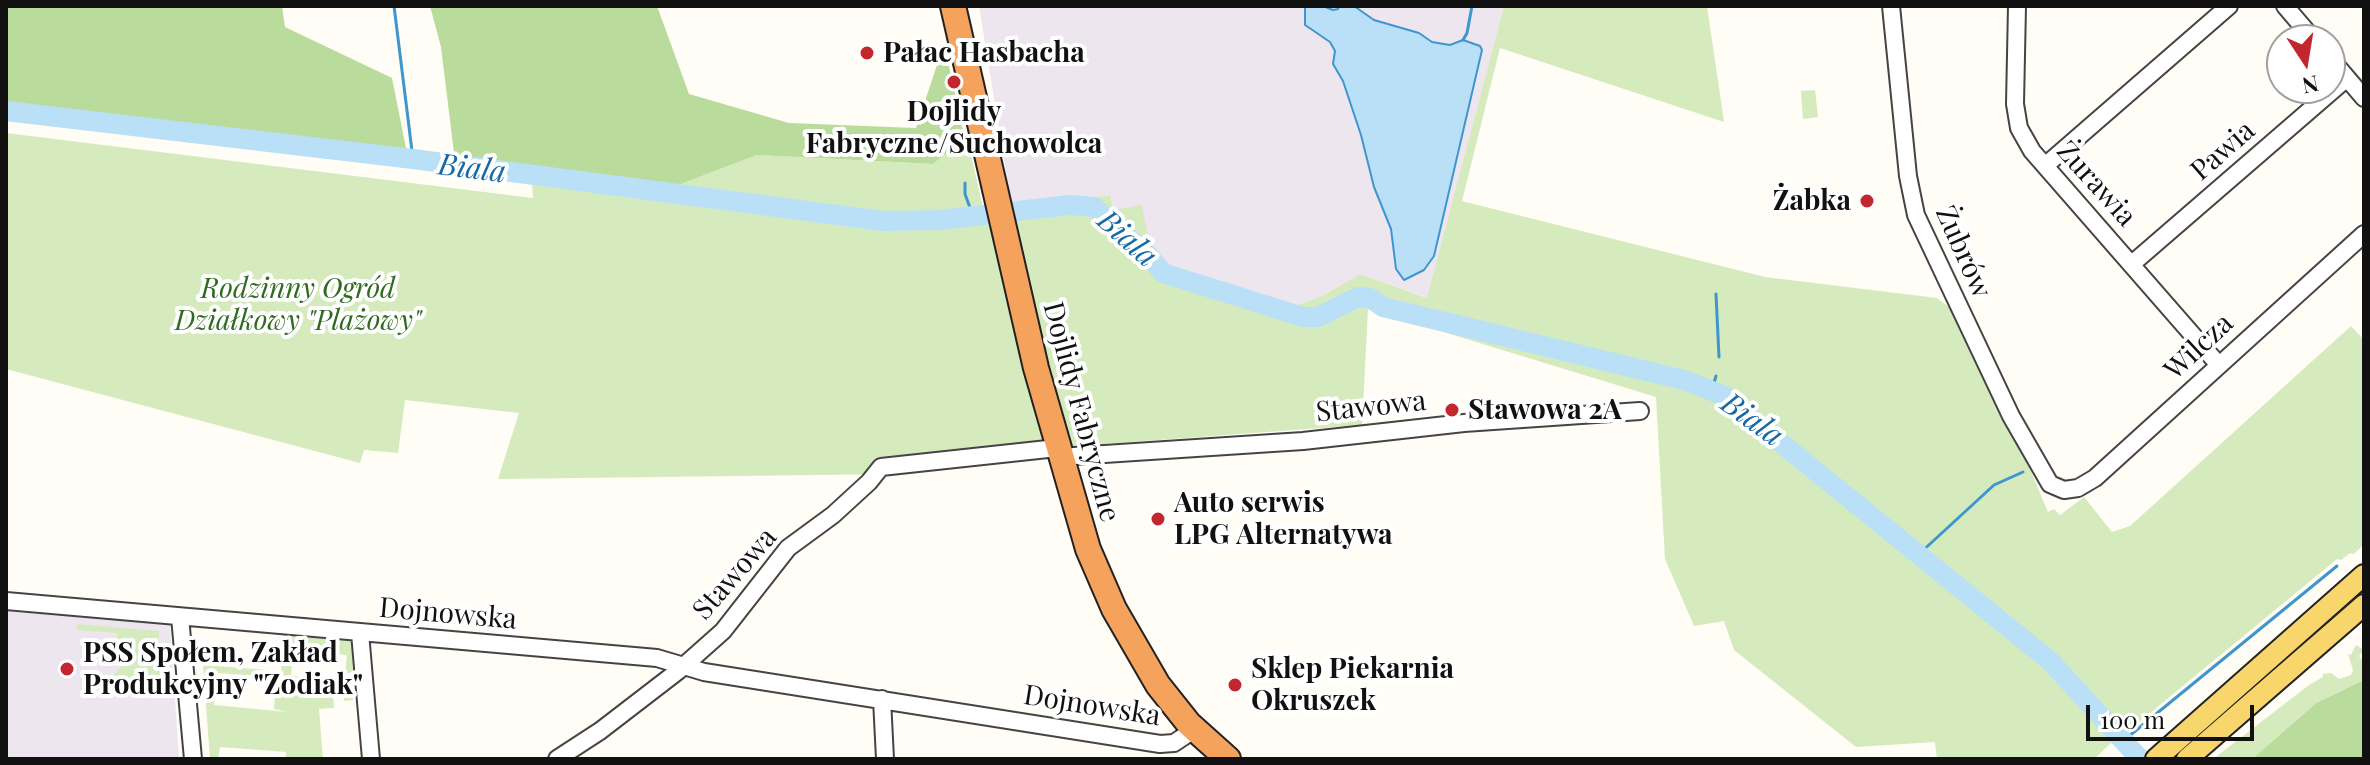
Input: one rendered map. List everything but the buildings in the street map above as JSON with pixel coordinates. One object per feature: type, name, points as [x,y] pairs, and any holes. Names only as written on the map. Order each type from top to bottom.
[{"type":"highway","name":"Dojlidy Fabryczne","points":[[943,6],[959,42]]},
{"type":"highway","name":"Dojlidy Fabryczne","points":[[953,6],[1036,368],[1088,549],[1107,595],[1158,685],[1195,729],[1228,759]]},
{"type":"main road","points":[[2156,759],[2364,575]]},
{"type":"main road","points":[[2187,759],[2364,605]]},
{"type":"street","name":"Żubrów","points":[[1891,6],[1908,176],[1916,215],[2011,416],[2050,484],[2064,490]]},
{"type":"street","name":"Żurawia","points":[[2017,6],[2015,104],[2019,128],[2032,151],[2133,263],[2218,364]]},
{"type":"street","points":[[2046,165],[2229,6]]},
{"type":"street","points":[[2285,6],[2300,24]]},
{"type":"street","points":[[2347,78],[2364,98]]},
{"type":"street","name":"Pawia","points":[[2133,263],[2347,78]]},
{"type":"street","name":"Wilcza","points":[[2064,490],[2078,488],[2095,478],[2364,234]]},
{"type":"street","name":"Stawowa","points":[[557,759],[600,731],[678,671],[723,631],[788,548],[833,515],[881,467],[1303,441],[1464,423],[1640,411]]},
{"type":"street","name":"Dojnowska","points":[[6,601],[657,658],[704,672],[1160,744],[1174,743],[1195,729]]},
{"type":"street","points":[[180,617],[193,759]]},
{"type":"street","points":[[360,633],[371,759]]},
{"type":"street","points":[[882,699],[885,759]]},
{"type":"shaded area","points":[[979,6],[1504,6],[1428,298],[1360,274],[1322,296],[1282,310],[1165,271],[1113,210],[1111,195],[1012,209]]},
{"type":"shaded area","points":[[6,611],[170,625],[179,759],[6,759]]},
{"type":"green space","points":[[6,6],[282,6],[285,27],[392,78],[408,158],[6,109]]},
{"type":"green space","points":[[430,6],[657,6],[689,94],[789,123],[916,128],[944,44],[956,98],[938,102],[942,125],[960,123],[967,137],[933,164],[757,155],[673,187],[455,161],[441,47]]},
{"type":"green space","name":"Rodzinny Ogród Działkowy \"Plażowy\"","points":[[1504,6],[1707,6],[1724,122],[1500,48],[1462,201],[1765,277],[1937,298],[1949,307],[2017,438],[2048,512],[2054,509],[2060,515],[2084,497],[2112,532],[2130,526],[2351,326],[2364,340],[2364,544],[2354,554],[2337,559],[2132,728],[2126,729],[2094,759],[1937,759],[1935,742],[1856,747],[1734,650],[1724,621],[1694,626],[1665,559],[1656,397],[1368,309],[1362,425],[1063,447],[1049,458],[897,474],[498,479],[519,413],[405,400],[398,453],[364,450],[360,463],[6,369],[6,133],[533,198],[531,170],[673,187],[757,155],[933,164],[967,137],[984,212],[1111,195],[1113,210],[1142,205],[1151,252],[1165,271],[1283,310],[1322,296],[1360,274],[1427,298]]},
{"type":"green space","points":[[1815,90],[1818,117],[1803,119],[1801,91]]},
{"type":"green space","points":[[77,624],[159,631],[159,647],[169,647],[172,691],[114,694],[112,677],[121,667],[117,633],[77,630]]},
{"type":"green space","points":[[284,632],[353,640],[356,671],[345,674],[347,655],[293,650],[291,676],[352,681],[353,700],[344,701],[343,692],[333,692],[334,708],[319,709],[323,759],[286,759],[286,752],[220,747],[218,759],[210,759],[203,665],[281,671]],"holes":[[[217,673],[276,677],[274,709],[288,712],[214,705]]]},
{"type":"green space","points":[[2356,645],[2364,650],[2359,656],[2364,664],[2364,680],[2316,703],[2252,759],[2213,759],[2323,674],[2331,673],[2339,679],[2351,675],[2353,670],[2348,654],[2351,655]]},
{"type":"green space","points":[[2364,680],[2364,759],[2252,759],[2316,703]]},
{"type":"water","points":[[1305,6],[1323,6],[1333,10],[1339,6],[1354,6],[1374,20],[1419,33],[1432,42],[1450,45],[1463,40],[1480,46],[1482,50],[1434,256],[1424,270],[1404,280],[1396,269],[1391,229],[1374,187],[1361,135],[1343,81],[1333,64],[1335,51],[1330,42],[1305,25]]},
{"type":"waterway","points":[[394,6],[413,159]]},
{"type":"waterway","points":[[1463,40],[1472,6]]},
{"type":"waterway","name":"Biala","points":[[6,111],[413,159],[883,221],[939,220],[1070,205],[1094,207],[1149,256],[1163,273],[1303,317],[1318,317],[1358,297],[1370,298],[1383,307],[1684,380],[1730,398],[1749,417],[2050,661],[2140,759]]},
{"type":"waterway","points":[[965,183],[965,194],[973,216]]},
{"type":"waterway","points":[[1716,294],[1719,357]]},
{"type":"waterway","points":[[1712,390],[1716,376]]},
{"type":"waterway","points":[[1918,555],[1994,485],[2023,472]]},
{"type":"waterway","points":[[2123,741],[2337,566]]},
{"type":"place","name":"Pałac Hasbacha","points":[[867,53]]},
{"type":"place","name":"Dojlidy Fabryczne/Suchowolca","points":[[954,82]]},
{"type":"place","name":"Żabka","points":[[1867,201]]},
{"type":"place","name":"Stawowa 2A","points":[[1452,410]]},
{"type":"place","name":"Auto serwis LPG Alternatywa","points":[[1158,519]]},
{"type":"place","name":"PSS Społem, Zakład Produkcyjny \"Zodiak\"","points":[[67,669]]},
{"type":"place","name":"Sklep Piekarnia Okruszek","points":[[1235,685]]}]
